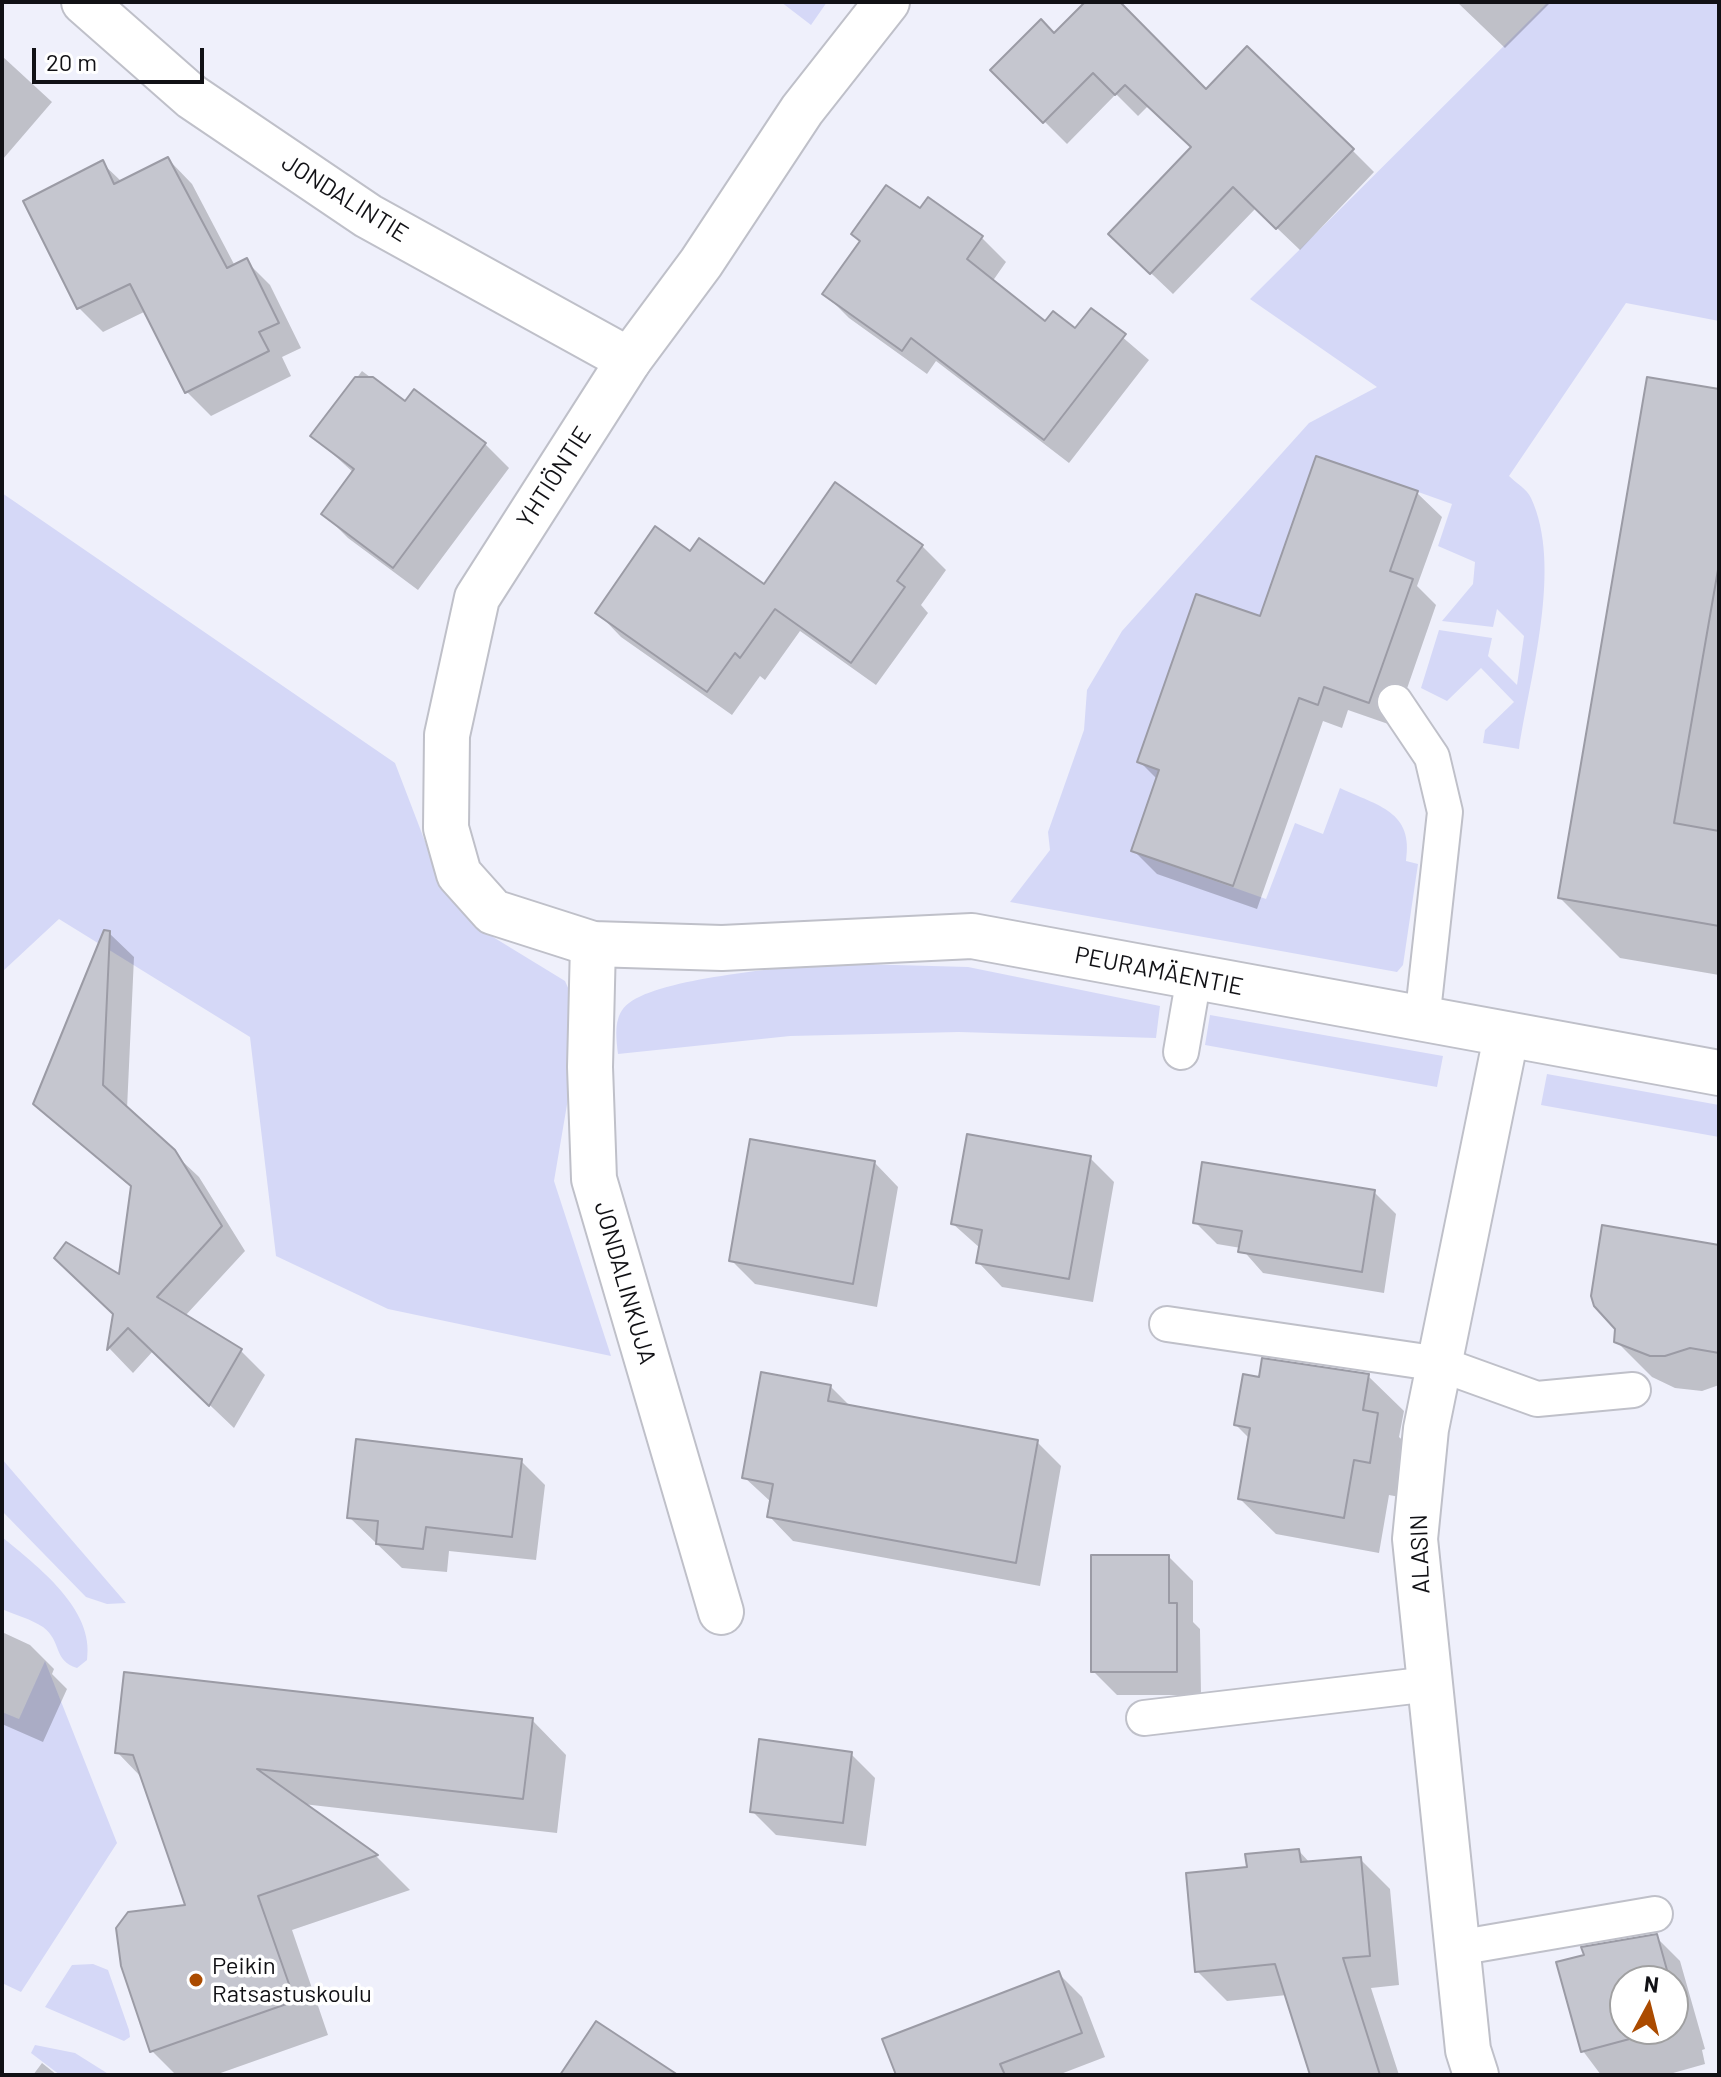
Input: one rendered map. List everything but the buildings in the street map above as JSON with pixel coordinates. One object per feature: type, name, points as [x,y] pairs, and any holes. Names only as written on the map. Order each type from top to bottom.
[{"type":"street","name":"JONDALINTIE","points":[[84,2],[192,97],[368,216],[629,360]]},
{"type":"street","name":"YHTIÖNTIE","points":[[593,944],[493,912],[459,874],[446,828],[447,735],[477,598],[629,360],[701,263],[802,110],[887,2]]},
{"type":"street","name":"PEURAMÄENTIE","points":[[593,944],[722,948],[972,936],[1506,1037],[1719,1073]]},
{"type":"street","name":"JONDALINKUJA","points":[[593,944],[590,1067],[594,1179],[721,1612]]},
{"type":"street","name":"ALASIN","points":[[1476,2075],[1468,2050],[1415,1539],[1426,1429],[1506,1037]]},
{"type":"lane","points":[[1395,702],[1432,757],[1445,812],[1422,1021]]},
{"type":"lane","points":[[1181,1052],[1194,977]]},
{"type":"lane","points":[[1167,1324],[1440,1364],[1537,1399],[1633,1390]]},
{"type":"lane","points":[[1144,1718],[1430,1684]]},
{"type":"lane","points":[[1457,1948],[1655,1914]]},
{"type":"shaded area","points":[[781,2],[827,2],[811,25]]},
{"type":"shaded area","points":[[1548,2],[1719,2],[1719,321],[1626,303],[1509,476],[1531,498],[1540,525],[1544,556],[1541,622],[1519,749],[1483,743],[1485,730],[1514,702],[1481,668],[1447,701],[1421,688],[1439,630],[1492,638],[1488,656],[1517,685],[1524,636],[1497,609],[1493,627],[1442,621],[1473,584],[1475,562],[1438,546],[1452,504],[1317,456],[1260,616],[1196,594],[1137,762],[1159,770],[1131,851],[1266,899],[1295,823],[1323,834],[1340,788],[1390,812],[1404,831],[1406,861],[1418,864],[1403,965],[1397,972],[1010,902],[1050,850],[1048,832],[1084,730],[1087,690],[1122,631],[1309,423],[1377,387],[1250,299]]},
{"type":"shaded area","points":[[2,493],[395,763],[442,886],[493,937],[565,981],[578,1010],[578,1040],[554,1181],[611,1356],[388,1309],[276,1256],[250,1037],[59,919],[2,972]]},
{"type":"shaded area","points":[[822,963],[968,967],[1160,1006],[1156,1038],[959,1032],[790,1036],[618,1054],[620,1013],[629,1003],[645,994],[721,976]]},
{"type":"shaded area","points":[[1210,1015],[1443,1056],[1437,1087],[1205,1045]]},
{"type":"shaded area","points":[[1547,1074],[1719,1105],[1719,1137],[1541,1105]]},
{"type":"shaded area","points":[[2,1459],[126,1603],[107,1604],[86,1597],[2,1511]]},
{"type":"shaded area","points":[[2,1537],[46,1575],[73,1606],[87,1641],[87,1660],[77,1668],[64,1661],[53,1638],[43,1627],[2,1609]]},
{"type":"shaded area","points":[[45,1661],[117,1843],[21,1992],[2,1983],[2,1712],[19,1719]]},
{"type":"shaded area","points":[[93,1964],[108,1970],[129,2030],[130,2037],[124,2041],[45,2007],[72,1965]]},
{"type":"shaded area","points":[[35,2045],[75,2053],[110,2075],[60,2075],[31,2053]]},
{"type":"place","name":"Peikin Ratsastuskoulu","points":[[196,1980]]}]
